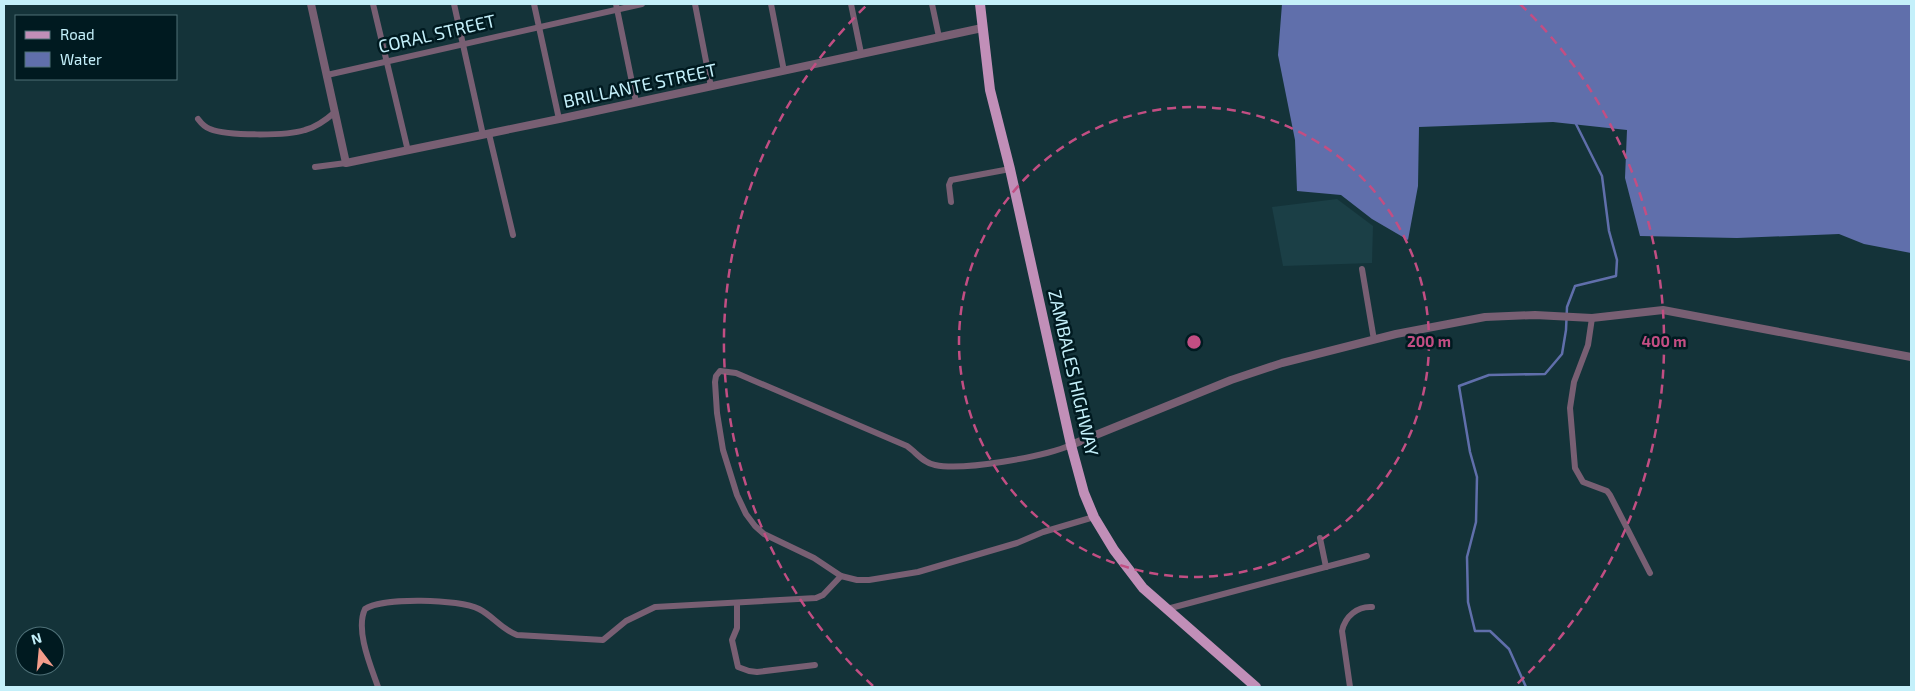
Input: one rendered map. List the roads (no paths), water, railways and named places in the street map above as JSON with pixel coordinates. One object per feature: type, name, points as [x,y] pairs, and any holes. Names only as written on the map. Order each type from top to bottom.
[{"type":"main road","name":"ZAMBALES HIGHWAY","points":[[980,4],[990,90],[1010,170],[1071,445],[1084,493],[1094,517],[1128,570],[1143,588],[1256,687]]},
{"type":"street","points":[[311,4],[346,162],[315,167]]},
{"type":"street","points":[[373,4],[408,151]]},
{"type":"street","points":[[454,4],[513,235]]},
{"type":"street","points":[[534,4],[559,119]]},
{"type":"street","name":"CORAL STREET","points":[[327,75],[616,7],[642,4]]},
{"type":"street","points":[[695,4],[712,86]]},
{"type":"street","points":[[770,4],[784,71]]},
{"type":"street","points":[[851,4],[861,53]]},
{"type":"street","points":[[932,4],[939,37]]},
{"type":"street","points":[[616,7],[636,102]]},
{"type":"street","name":"BRILLANTE STREET","points":[[346,162],[408,151],[982,28]]},
{"type":"street","points":[[198,119],[204,126],[220,132],[257,134],[297,132],[312,128],[335,112]]},
{"type":"street","points":[[951,202],[949,185],[951,180],[1010,170]]},
{"type":"street","points":[[1362,269],[1374,340]]},
{"type":"street","points":[[1094,517],[1043,532],[1017,543],[918,572],[869,580],[857,580],[841,576],[814,558],[764,534],[746,514],[736,495],[723,450],[717,413],[716,376],[720,371],[736,373],[907,446],[933,465],[954,466],[978,465],[1056,451],[1231,380],[1282,363],[1374,340],[1485,317],[1528,315],[1589,318],[1663,310],[1911,357],[1911,363]]},
{"type":"street","points":[[1589,318],[1588,345],[1574,382],[1571,397],[1570,408],[1575,468],[1583,482],[1607,491],[1610,495],[1650,573]]},
{"type":"street","points":[[1320,538],[1326,566]]},
{"type":"street","points":[[1167,609],[1367,556]]},
{"type":"street","points":[[378,687],[368,658],[362,624],[365,609],[370,605],[401,601],[462,603],[482,610],[507,632],[517,636],[603,640],[626,621],[655,607],[816,598],[828,591],[841,576]]},
{"type":"street","points":[[737,603],[737,628],[732,640],[738,666],[757,672],[814,665]]},
{"type":"street","points":[[1350,687],[1343,626],[1359,608],[1372,607]]},
{"type":"water","points":[[1282,4],[1911,4],[1911,253],[1864,244],[1839,234],[1737,238],[1640,236],[1625,178],[1627,130],[1553,122],[1419,127],[1418,186],[1408,240],[1372,219],[1341,195],[1297,191],[1295,140],[1278,55]]},
{"type":"waterway","points":[[1526,687],[1509,649],[1490,631],[1475,631],[1468,602],[1467,557],[1476,522],[1477,477],[1470,452],[1459,386],[1489,375],[1545,374],[1562,354],[1567,307],[1575,286],[1616,276],[1617,260],[1609,231],[1602,176],[1576,124]]}]
